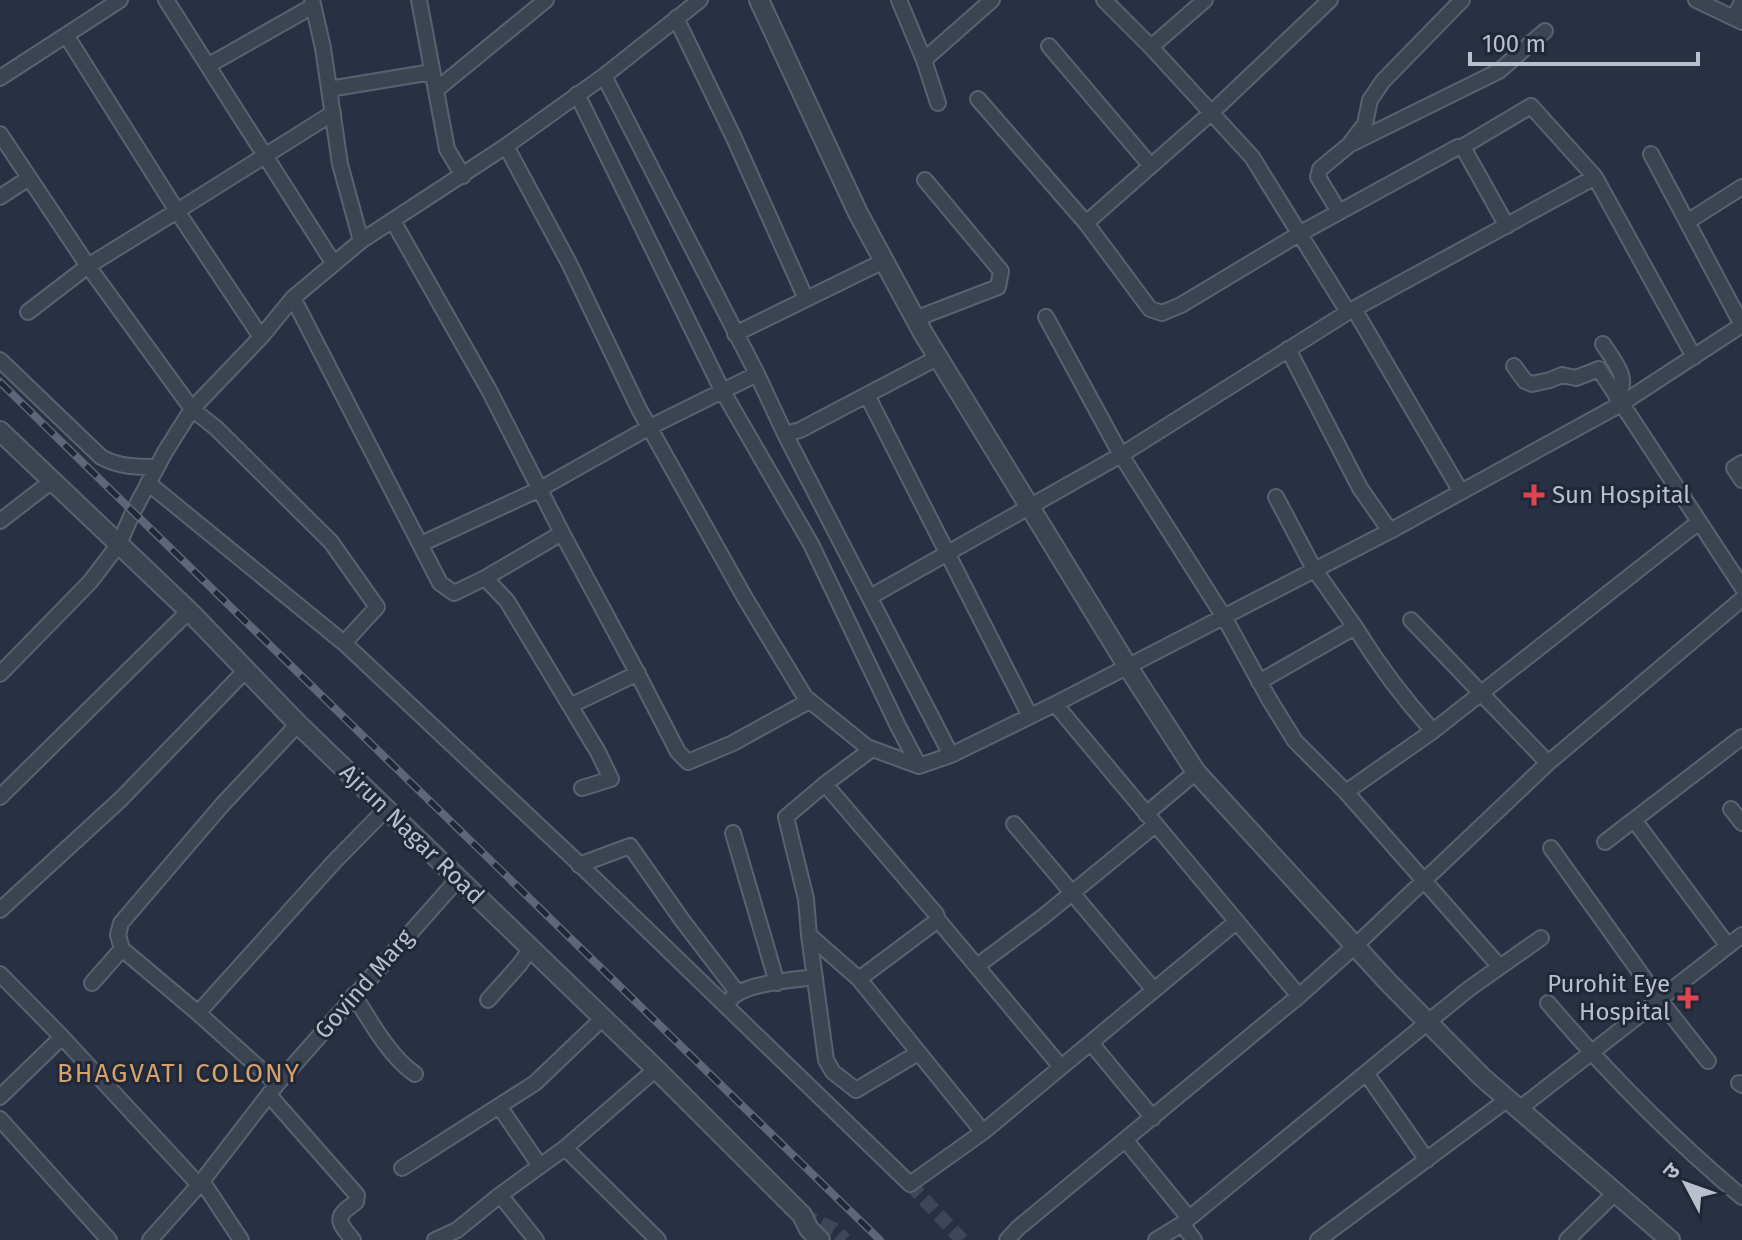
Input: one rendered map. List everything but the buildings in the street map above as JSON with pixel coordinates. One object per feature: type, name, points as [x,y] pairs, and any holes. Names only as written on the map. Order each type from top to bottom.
[{"type":"street","points":[[0,78],[120,0]]},
{"type":"street","points":[[166,0],[334,264]]},
{"type":"street","points":[[419,0],[447,149],[463,176]]},
{"type":"street","points":[[436,90],[546,0]]},
{"type":"street","points":[[0,674],[90,582],[119,544],[148,483],[192,409],[261,337],[293,298],[361,241],[506,146],[604,76],[700,0]]},
{"type":"street","points":[[759,0],[858,213],[937,358],[1196,772],[1355,946],[1482,1077],[1670,1240]]},
{"type":"street","points":[[899,0],[938,103]]},
{"type":"street","points":[[924,60],[992,0]]},
{"type":"street","points":[[1104,0],[1252,157],[1351,311],[1461,492]]},
{"type":"street","points":[[1151,47],[1205,0]]},
{"type":"street","points":[[1086,223],[1211,113],[1330,0]]},
{"type":"street","points":[[1339,212],[1318,177],[1320,169],[1349,145],[1365,124],[1370,100],[1383,81],[1462,0]]},
{"type":"street","points":[[1696,0],[1738,20],[1742,2]]},
{"type":"street","points":[[209,65],[313,3],[323,48],[340,164],[361,241]]},
{"type":"street","points":[[676,18],[806,299]]},
{"type":"street","points":[[1349,145],[1499,71],[1545,31]]},
{"type":"street","points":[[66,35],[261,337]]},
{"type":"street","points":[[1049,46],[1151,166]]},
{"type":"street","points":[[329,89],[432,72]]},
{"type":"street","points":[[604,76],[951,755]]},
{"type":"street","points":[[577,94],[722,390],[811,544],[919,766]]},
{"type":"street","points":[[978,99],[1086,223],[1150,309],[1162,313],[1531,106],[1595,177],[1694,357]]},
{"type":"street","points":[[28,312],[88,266],[333,113]]},
{"type":"street","points":[[0,134],[88,266],[192,409],[216,428],[331,542],[377,607],[344,643]]},
{"type":"street","points":[[506,146],[569,263],[650,427],[745,598],[805,697],[872,749],[919,766],[951,755],[1055,704],[1390,531],[1694,357],[1742,325],[1651,154]]},
{"type":"street","points":[[1462,147],[1507,226]]},
{"type":"street","points":[[870,597],[1121,455],[1351,311],[1595,177]]},
{"type":"street","points":[[0,197],[29,178]]},
{"type":"street","points":[[915,319],[998,287],[1001,271],[925,180]]},
{"type":"street","points":[[1687,222],[1742,187]]},
{"type":"street","points":[[393,221],[489,390],[678,752],[688,762],[733,743],[809,701]]},
{"type":"street","points":[[735,334],[884,261]]},
{"type":"street","points":[[293,298],[440,583],[454,593],[562,533]]},
{"type":"street","points":[[1046,317],[1121,455],[1224,617],[1295,741],[1346,792],[1500,967]]},
{"type":"street","points":[[1603,344],[1624,379],[1619,400]]},
{"type":"street","points":[[1288,349],[1360,488],[1390,531]]},
{"type":"street","points":[[785,434],[800,430],[937,358]]},
{"type":"street","points":[[0,360],[101,457],[111,463],[157,467]]},
{"type":"street","points":[[1514,366],[1525,381],[1532,384],[1562,375],[1576,378],[1599,369],[1742,587]]},
{"type":"street","points":[[421,544],[540,489],[650,427],[757,374]]},
{"type":"street","points":[[867,395],[1030,716]]},
{"type":"street","name":"Ajrun Nagar Road","points":[[0,431],[189,611],[298,724],[656,1069],[802,1215],[809,1236]]},
{"type":"street","points":[[1742,463],[1734,468],[1742,480]]},
{"type":"street","points":[[0,521],[52,481]]},
{"type":"street","points":[[148,483],[344,643],[910,1184],[983,1132],[1236,922]]},
{"type":"street","points":[[1276,497],[1314,569],[1404,700],[1433,731]]},
{"type":"street","points":[[1346,792],[1433,731],[1699,522]]},
{"type":"street","points":[[485,578],[507,601],[611,779],[582,788]]},
{"type":"street","points":[[1007,1240],[1299,996],[1548,763],[1742,599]]},
{"type":"street","points":[[0,797],[189,611]]},
{"type":"street","points":[[1411,620],[1548,763]]},
{"type":"street","points":[[1259,682],[1355,627]]},
{"type":"street","points":[[0,910],[121,799],[246,670]]},
{"type":"street","points":[[570,706],[638,673]]},
{"type":"street","points":[[1055,704],[1299,996]]},
{"type":"street","points":[[298,724],[222,805],[121,923],[118,935],[122,949],[198,1013],[273,1089],[357,1195],[356,1202],[341,1213],[339,1219],[353,1240]]},
{"type":"street","points":[[1605,842],[1742,737]]},
{"type":"street","points":[[872,749],[786,817],[806,899],[826,1060],[833,1072],[856,1090],[918,1053]]},
{"type":"street","points":[[977,966],[1071,893],[1150,820],[1196,772]]},
{"type":"street","points":[[825,784],[1061,1067]]},
{"type":"street","points":[[198,1013],[387,808]]},
{"type":"street","points":[[1731,809],[1742,823]]},
{"type":"street","points":[[1318,1240],[1427,1160],[1591,1053],[1737,943],[1634,820]]},
{"type":"street","points":[[1014,824],[1154,990]]},
{"type":"street","points":[[733,833],[777,983]]},
{"type":"street","points":[[579,865],[630,846],[737,992]]},
{"type":"street","points":[[1551,848],[1659,999],[1708,1061]]},
{"type":"street","name":"Govind Marg","points":[[150,1240],[200,1183],[273,1089],[458,879]]},
{"type":"street","points":[[859,979],[938,920]]},
{"type":"street","points":[[809,935],[859,979],[983,1132]]},
{"type":"street","points":[[1156,1240],[1186,1221],[1428,1022],[1541,938]]},
{"type":"street","points":[[488,1000],[531,948]]},
{"type":"street","points":[[92,983],[122,949]]},
{"type":"street","points":[[0,974],[200,1183],[241,1240]]},
{"type":"street","points":[[725,1005],[737,992],[815,977]]},
{"type":"street","points":[[354,995],[397,1057],[415,1074]]},
{"type":"street","points":[[1548,1003],[1591,1053],[1714,1174],[1742,1197]]},
{"type":"street","points":[[402,1168],[535,1083],[603,1018]]},
{"type":"street","points":[[0,1097],[62,1037]]},
{"type":"street","points":[[1091,1043],[1153,1118]]},
{"type":"street","points":[[435,1240],[457,1230],[565,1148],[656,1069]]},
{"type":"street","points":[[1366,1073],[1427,1160]]},
{"type":"street","points":[[499,1106],[540,1166]]},
{"type":"street","points":[[0,1119],[109,1240]]},
{"type":"street","points":[[1126,1141],[1186,1221],[1194,1240]]},
{"type":"street","points":[[565,1148],[658,1240]]},
{"type":"street","points":[[1567,1240],[1616,1192]]},
{"type":"street","points":[[500,1195],[536,1240]]},
{"type":"tunnel","points":[[910,1184],[962,1240]]},
{"type":"tunnel","points":[[802,1215],[834,1229],[845,1240]]},
{"type":"railway","points":[[0,382],[880,1240]]},
{"type":"place","name":"Sun Hospital","points":[[1534,495]]},
{"type":"place","name":"Purohit Eye Hospital","points":[[1688,998]]},
{"type":"district","name":"BHAGVATI COLONY","points":[[179,1073]]}]
